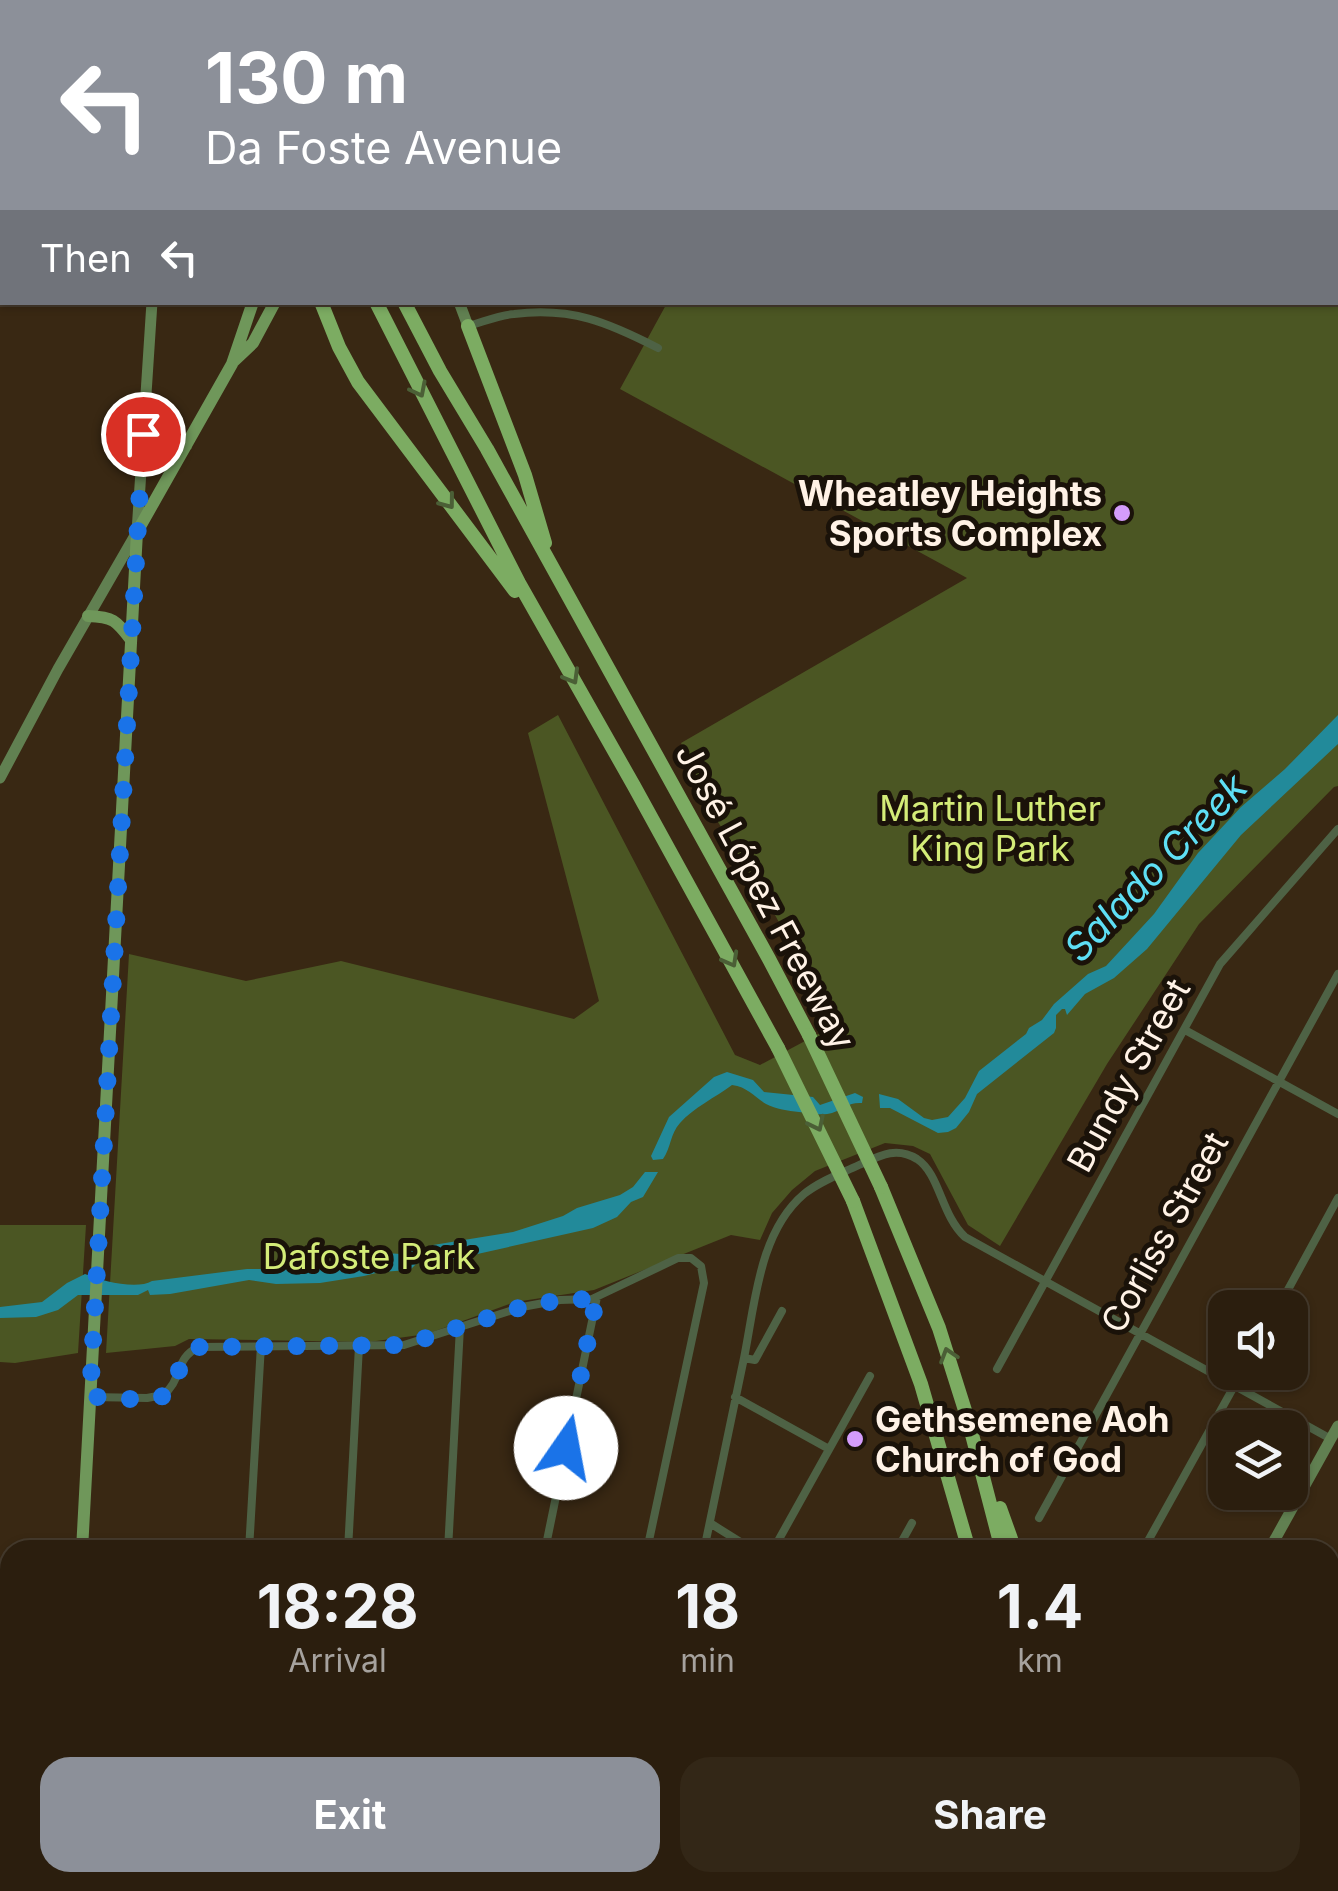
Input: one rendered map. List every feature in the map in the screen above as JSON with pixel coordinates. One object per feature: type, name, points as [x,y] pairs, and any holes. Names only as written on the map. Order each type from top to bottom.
[{"type":"highway","points":[[321,305],[358,382],[549,637]]},
{"type":"highway","name":"José López Freeway","points":[[378,305],[477,504],[778,1048],[853,1201],[921,1384],[966,1540]]},
{"type":"highway","name":"José López Freeway","points":[[406,305],[769,959],[881,1187],[940,1328],[999,1540]]},
{"type":"highway","points":[[468,326],[524,475],[555,572]]},
{"type":"highway","points":[[969,1423],[1011,1540]]},
{"type":"highway","points":[[954,1500],[958,1540]]},
{"type":"main road","points":[[83,1540],[152,305]]},
{"type":"main road","points":[[0,778],[232,364],[252,305]]},
{"type":"main road","points":[[232,364],[253,343],[274,305]]},
{"type":"main road","points":[[460,305],[468,326]]},
{"type":"main road","points":[[143,434],[150,443],[165,450],[186,446]]},
{"type":"main road","points":[[88,616],[111,618],[131,640]]},
{"type":"main road","points":[[1274,1540],[1338,1426]]},
{"type":"street","points":[[468,326],[512,314],[576,314],[658,348]]},
{"type":"street","name":"Bundy Street","points":[[996,1369],[1226,956],[1338,829]]},
{"type":"street","name":"Corliss Street","points":[[1039,1518],[1338,974]]},
{"type":"street","points":[[1185,1030],[1338,1114]]},
{"type":"street","points":[[706,1540],[774,1230],[790,1207],[814,1187],[891,1151],[906,1153],[926,1167],[950,1219],[965,1237],[1208,1371]]},
{"type":"street","points":[[1288,1290],[1338,1198]]},
{"type":"street","points":[[90,1397],[163,1396],[176,1380],[182,1360],[193,1349],[210,1345],[404,1345],[537,1303],[592,1299],[678,1258],[694,1259],[703,1271],[704,1283],[649,1540]]},
{"type":"street","points":[[547,1540],[597,1296]]},
{"type":"street","points":[[744,1358],[755,1360],[782,1312]]},
{"type":"street","points":[[449,1540],[460,1328]]},
{"type":"street","points":[[250,1540],[261,1345]]},
{"type":"street","points":[[349,1540],[359,1346]]},
{"type":"street","points":[[779,1540],[870,1376]]},
{"type":"street","points":[[1149,1540],[1231,1390]]},
{"type":"street","points":[[1243,1390],[1330,1439]]},
{"type":"street","points":[[735,1398],[829,1449]]},
{"type":"street","points":[[710,1523],[737,1540]]},
{"type":"street","points":[[903,1540],[912,1524]]},
{"type":"green space","name":"Martin Luther King Park","points":[[666,305],[1338,305],[1338,786],[1199,924],[1107,1064],[1000,1246],[968,1225],[930,1154],[913,1146],[885,1143],[815,1171],[772,1213],[760,1240],[731,1235],[594,1290],[515,1302],[427,1334],[369,1342],[189,1339],[175,1346],[106,1353],[129,954],[246,981],[341,961],[574,1019],[599,1001],[528,733],[558,715],[735,1055],[760,1065],[835,1025],[718,822],[681,743],[967,578],[620,389]]},
{"type":"green space","points":[[0,1225],[86,1225],[78,1353],[0,1362]]},
{"type":"water","points":[[1338,715],[1338,744],[1241,835],[1147,949],[1114,978],[1085,994],[1067,1015],[1062,1009],[1056,1015],[1054,1033],[977,1094],[956,1128],[938,1133],[890,1108],[880,1108],[879,1094],[898,1099],[924,1118],[948,1117],[965,1098],[979,1071],[1042,1020],[1088,974],[1106,966],[1154,914],[1198,853]]},
{"type":"water","points":[[727,1072],[753,1080],[764,1092],[813,1097],[820,1105],[855,1093],[863,1097],[862,1103],[828,1114],[791,1111],[770,1106],[732,1085],[685,1118],[674,1132],[663,1159],[653,1160],[651,1156],[669,1117],[714,1077]]},
{"type":"water","points":[[645,1172],[658,1172],[643,1197],[631,1202],[617,1217],[593,1228],[455,1259],[427,1260],[410,1270],[320,1283],[249,1280],[170,1294],[150,1295],[148,1290],[138,1295],[78,1295],[58,1310],[36,1317],[0,1318],[0,1307],[42,1302],[85,1274],[137,1285],[247,1269],[332,1264],[345,1258],[401,1254],[513,1232],[620,1195]]},
{"type":"place","name":"Wheatley Heights Sports Complex","points":[[1122,513]]},
{"type":"place","name":"Gethsemene Aoh Church of God","points":[[855,1439]]},
{"type":"route","points":[[143,434],[90,1397],[163,1396],[176,1380],[182,1360],[199,1347],[404,1345],[537,1303],[597,1296],[566,1448]]},
{"type":"water label","name":"Salado Creek","points":[[1155,867]]},
{"type":"park label","name":"Dafoste Park","points":[[369,1256]]}]
